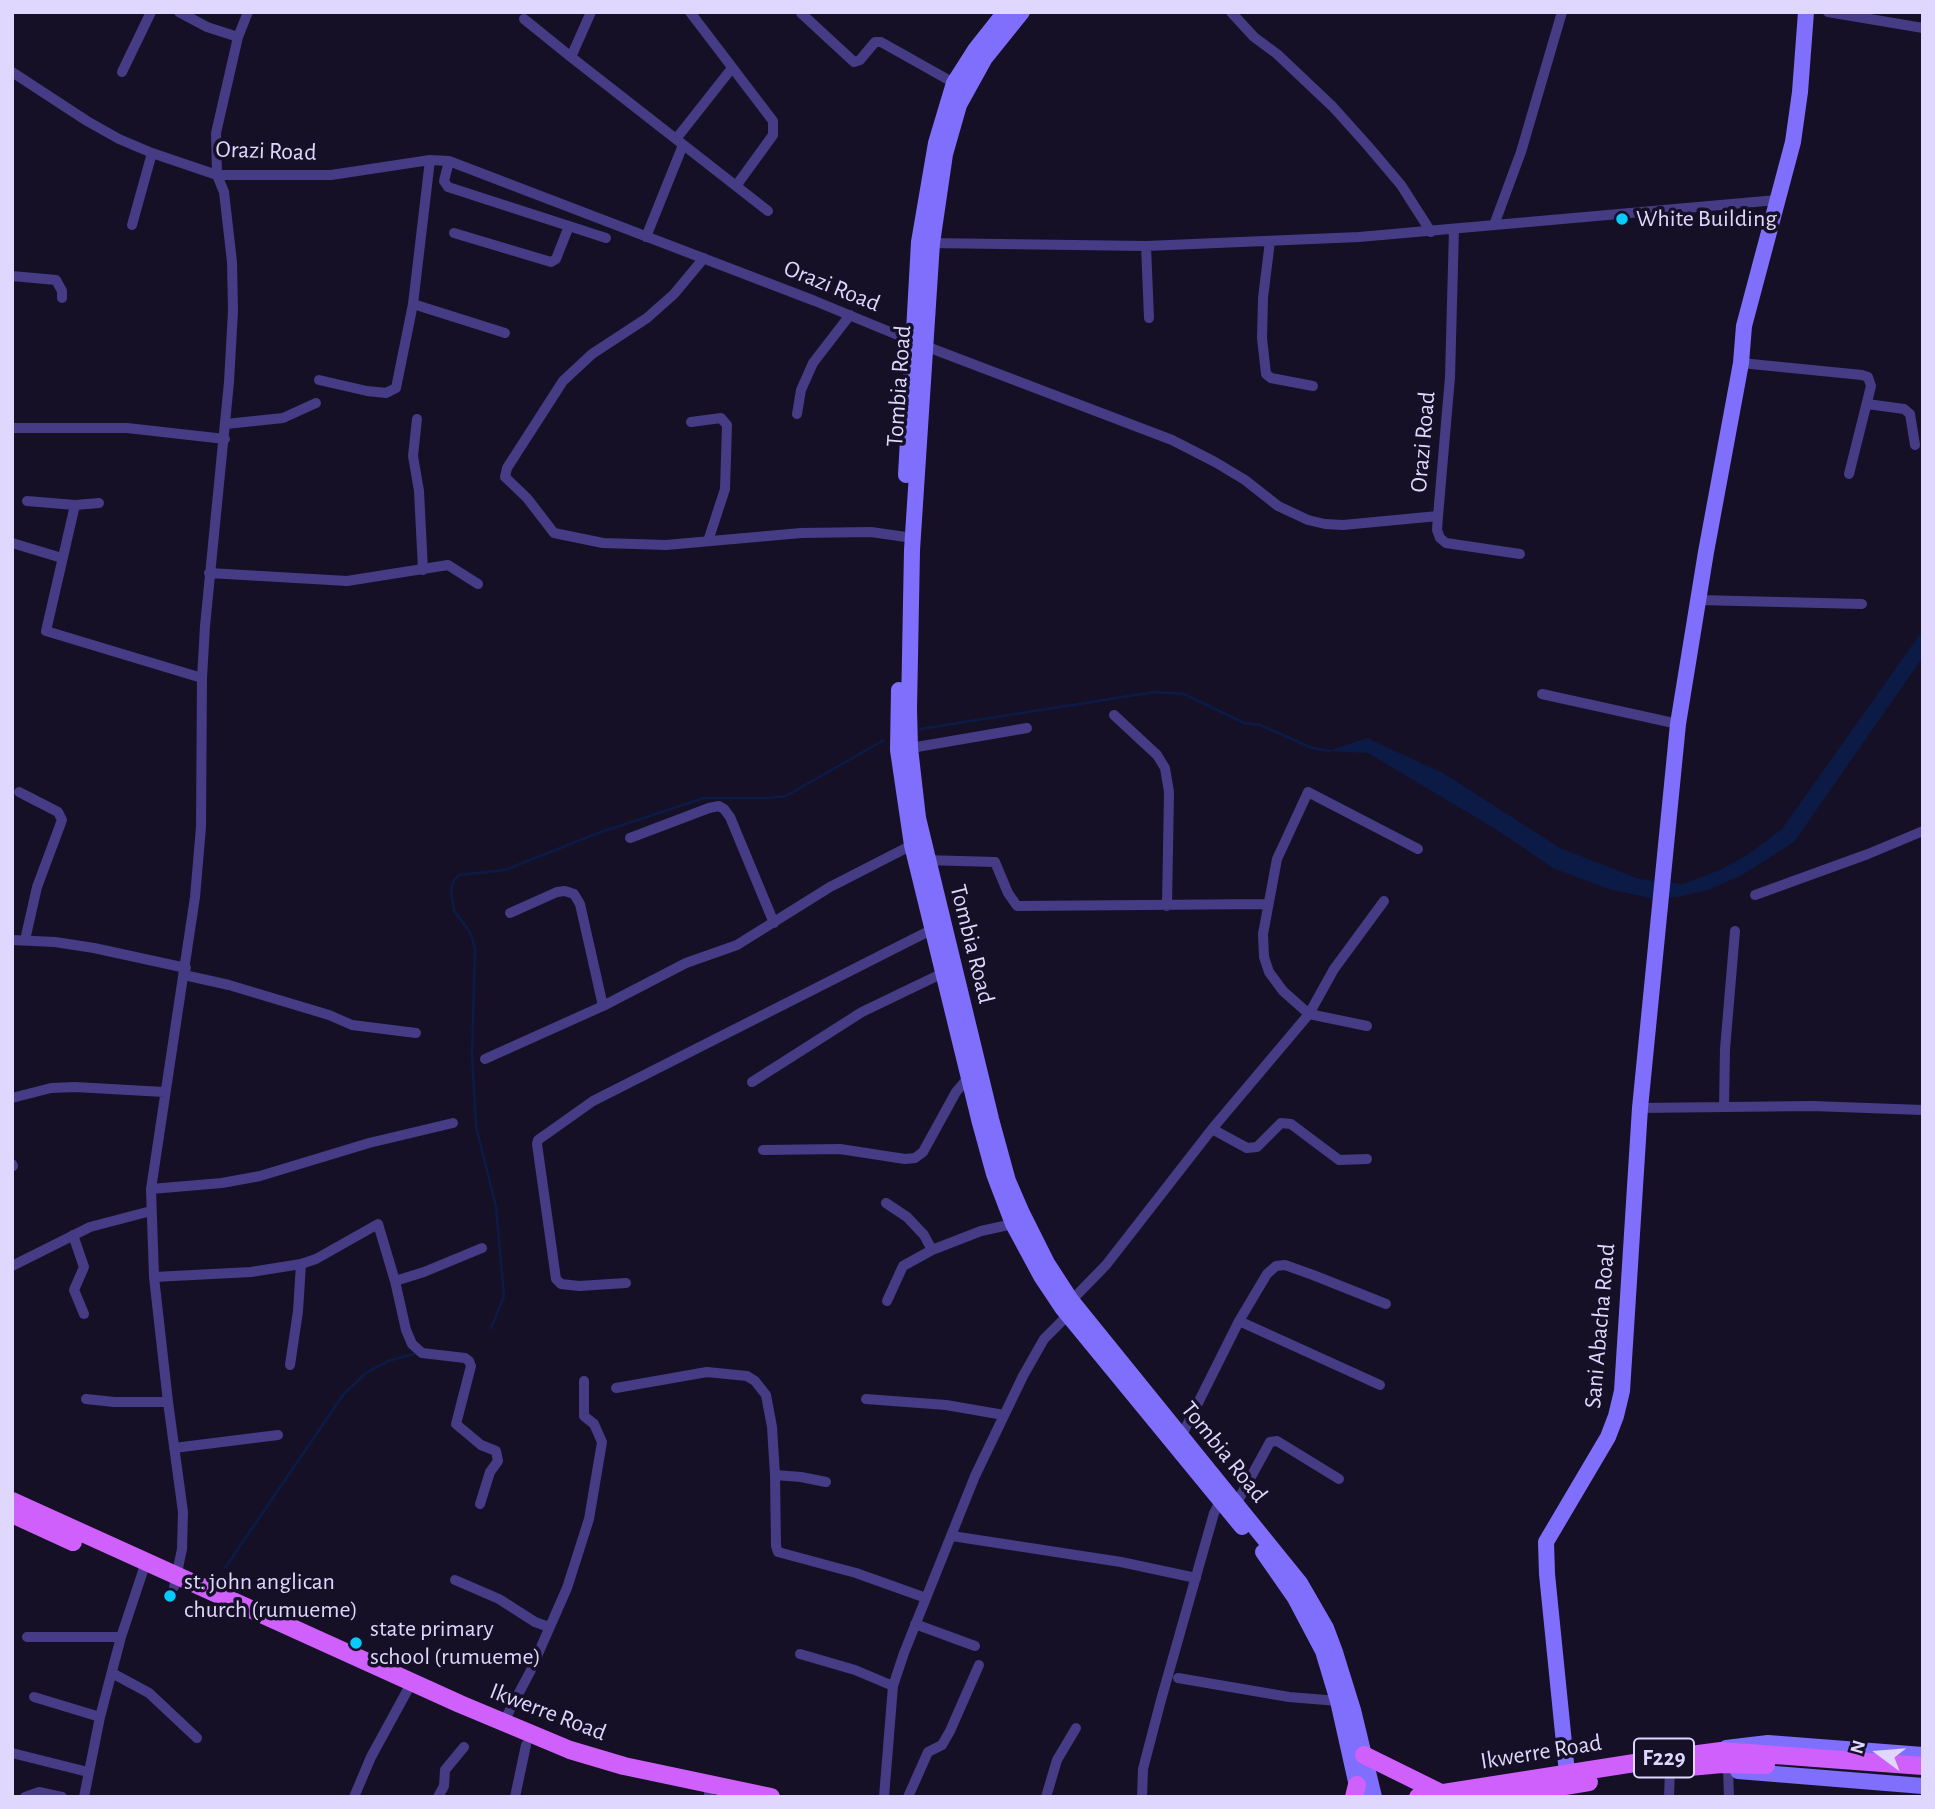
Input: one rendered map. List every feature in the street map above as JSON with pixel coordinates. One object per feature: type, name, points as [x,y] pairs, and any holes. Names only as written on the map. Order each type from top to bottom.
[{"type":"main road","name":"Tombia Road","points":[[1005,12],[975,50],[954,83],[936,143],[925,242],[908,537],[909,709],[904,749],[918,818],[918,855],[933,929],[994,1174],[1013,1224],[1041,1276],[1228,1502],[1300,1583],[1325,1628],[1348,1692],[1374,1797]]},
{"type":"main road","name":"Tombia Road","points":[[925,242],[959,105],[985,58],[1022,12]]},
{"type":"main road","name":"Sani Abacha Road","points":[[1567,1773],[1546,1542],[1608,1437],[1622,1391],[1640,1108],[1678,724],[1741,363],[1744,326],[1793,142],[1806,12]]},
{"type":"main road","name":"Tombia Road","points":[[918,855],[1009,1181],[1068,1308]]},
{"type":"main road","name":"Ikwerre Road","points":[[12,1501],[144,1567],[526,1745],[601,1771],[715,1796]]},
{"type":"main road","name":"Tombia Road","points":[[1228,1502],[1288,1587],[1311,1625],[1328,1663],[1356,1793]]},
{"type":"main road","name":"Ikwerre Road","points":[[12,1514],[144,1567]]},
{"type":"main road","name":"Ikwerre Road","points":[[176,1582],[570,1751],[771,1797]]},
{"type":"main road","name":"Ikwerre Road","points":[[1418,1797],[1703,1753],[1743,1752],[1919,1771]]},
{"type":"main road","points":[[1364,1755],[1441,1793]]},
{"type":"main road","name":"Ikwerre Road","points":[[1499,1797],[1553,1793],[1672,1769],[1745,1764],[1919,1771]]},
{"type":"main road","points":[[1672,1769],[1919,1771]]},
{"type":"street","points":[[122,72],[151,12]]},
{"type":"street","points":[[179,12],[207,27],[239,37]]},
{"type":"street","points":[[176,1582],[182,1549],[183,1512],[167,1402],[154,1277],[151,1189],[164,1092],[185,971],[201,827],[202,678],[209,573],[225,439],[233,311],[232,262],[224,192],[217,175],[216,133],[239,37],[248,12]]},
{"type":"street","points":[[571,57],[591,12]]},
{"type":"street","points":[[690,12],[768,114],[774,129],[774,135],[736,186]]},
{"type":"street","points":[[1231,12],[1254,37],[1277,54],[1332,107],[1368,146],[1401,185],[1431,232]]},
{"type":"street","points":[[1494,225],[1521,152],[1562,12]]},
{"type":"street","points":[[1828,12],[1923,28]]},
{"type":"street","points":[[801,13],[854,62],[860,60],[876,43],[881,42],[954,83]]},
{"type":"street","points":[[524,19],[768,211]]},
{"type":"street","points":[[646,237],[680,142],[732,68]]},
{"type":"street","name":"Orazi Road","points":[[12,72],[119,139],[217,175],[331,175],[430,160],[449,161],[1171,440],[1245,480],[1278,506],[1308,520],[1343,525],[1438,516],[1450,377],[1454,229]]},
{"type":"street","points":[[132,225],[152,153]]},
{"type":"street","points":[[319,380],[367,391],[393,391],[398,381],[413,304],[430,160]]},
{"type":"street","points":[[449,161],[444,181],[448,187],[606,237]]},
{"type":"street","points":[[925,242],[1146,246],[1269,241],[1431,232],[1777,200]]},
{"type":"street","points":[[454,233],[551,262],[556,259],[569,226]]},
{"type":"street","points":[[1269,241],[1262,338],[1266,374],[1271,379],[1313,386]]},
{"type":"street","points":[[1146,246],[1149,317]]},
{"type":"street","points":[[704,258],[674,294],[648,318],[592,354],[563,381],[507,468],[505,477],[527,498],[554,533],[562,536],[629,545],[800,533],[871,532],[908,537]]},
{"type":"street","points":[[12,276],[56,280],[62,291],[62,298]]},
{"type":"street","points":[[413,304],[505,333]]},
{"type":"street","points":[[797,414],[801,390],[813,363],[850,315]]},
{"type":"street","points":[[1741,363],[1868,377],[1871,386],[1849,474]]},
{"type":"street","points":[[226,424],[283,418],[316,403]]},
{"type":"street","points":[[1867,404],[1904,409],[1910,414],[1915,445]]},
{"type":"street","points":[[691,422],[721,418],[727,425],[725,489],[708,541]]},
{"type":"street","points":[[417,419],[413,456],[419,492],[423,570]]},
{"type":"street","points":[[12,428],[127,428],[225,439]]},
{"type":"street","points":[[27,501],[75,505],[99,503]]},
{"type":"street","points":[[75,505],[46,631],[202,678]]},
{"type":"street","points":[[1438,516],[1437,530],[1446,543],[1520,554]]},
{"type":"street","points":[[12,543],[62,558]]},
{"type":"street","points":[[209,573],[346,580],[448,565],[478,584]]},
{"type":"street","points":[[1698,600],[1862,604]]},
{"type":"street","points":[[1542,694],[1678,724]]},
{"type":"street","points":[[1114,715],[1157,755],[1165,768],[1169,792],[1167,906]]},
{"type":"street","points":[[904,749],[1027,728]]},
{"type":"street","points":[[19,792],[58,812],[62,820],[37,887],[25,940]]},
{"type":"street","points":[[1367,1026],[1309,1014],[1283,991],[1267,964],[1263,934],[1277,859],[1308,792],[1419,849]]},
{"type":"street","points":[[630,838],[719,806],[730,817],[774,923]]},
{"type":"street","points":[[1755,895],[1923,831]]},
{"type":"street","points":[[485,1059],[603,1006],[686,963],[737,945],[830,887],[918,855],[995,862],[1007,893],[1017,906],[1268,904]]},
{"type":"street","points":[[510,912],[557,892],[573,894],[580,904],[603,1006]]},
{"type":"street","points":[[884,1797],[893,1686],[975,1476],[1032,1356],[1212,1129],[1309,1014],[1334,969],[1384,901]]},
{"type":"street","points":[[626,1283],[579,1286],[561,1284],[556,1279],[538,1140],[593,1101],[933,929]]},
{"type":"street","points":[[1724,1107],[1725,1049],[1735,931]]},
{"type":"street","points":[[12,940],[94,948],[185,971],[329,1015],[352,1025],[416,1034]]},
{"type":"street","points":[[752,1082],[862,1012],[943,973]]},
{"type":"street","points":[[763,1150],[840,1149],[905,1159],[915,1157],[923,1152],[956,1092],[968,1078]]},
{"type":"street","points":[[12,1098],[51,1088],[75,1087],[164,1092]]},
{"type":"street","points":[[1640,1108],[1812,1106],[1923,1110]]},
{"type":"street","points":[[151,1189],[222,1183],[260,1176],[369,1143],[453,1123]]},
{"type":"street","points":[[1212,1129],[1247,1148],[1257,1147],[1281,1123],[1291,1124],[1339,1160],[1367,1159]]},
{"type":"street","points":[[886,1203],[907,1217],[924,1235],[932,1250]]},
{"type":"street","points":[[12,1266],[73,1235],[109,1221],[150,1211]]},
{"type":"street","points":[[154,1277],[251,1272],[301,1264],[316,1259],[377,1224],[412,1344],[422,1353],[465,1358],[471,1366],[456,1424],[481,1446],[496,1451],[498,1461],[490,1472],[480,1504]]},
{"type":"street","points":[[887,1301],[903,1266],[932,1250],[981,1231],[1013,1224]]},
{"type":"street","points":[[73,1235],[84,1267],[74,1290],[84,1314]]},
{"type":"street","points":[[395,1281],[425,1272],[482,1248]]},
{"type":"street","points":[[290,1365],[299,1311],[301,1264]]},
{"type":"street","points":[[1178,1442],[1240,1321],[1267,1274],[1276,1266],[1285,1265],[1386,1304]]},
{"type":"street","points":[[1240,1321],[1380,1385]]},
{"type":"street","points":[[616,1388],[707,1372],[747,1376],[755,1381],[766,1395],[772,1427],[778,1552],[856,1573],[926,1598]]},
{"type":"street","points":[[503,1723],[530,1672],[567,1588],[589,1519],[602,1442],[594,1424],[584,1416],[584,1381]]},
{"type":"street","points":[[86,1399],[167,1402]]},
{"type":"street","points":[[866,1399],[946,1405],[1004,1415]]},
{"type":"street","points":[[174,1448],[278,1435]]},
{"type":"street","points":[[1142,1797],[1143,1769],[1149,1743],[1196,1578],[1228,1502],[1270,1441],[1278,1441],[1339,1479]]},
{"type":"street","points":[[775,1475],[826,1482]]},
{"type":"street","points":[[952,1536],[1121,1562],[1196,1578]]},
{"type":"street","points":[[85,1797],[100,1717],[121,1637],[144,1567]]},
{"type":"street","points":[[455,1580],[499,1599],[535,1622],[549,1627]]},
{"type":"street","points":[[915,1624],[975,1646]]},
{"type":"street","points":[[27,1637],[121,1637]]},
{"type":"street","points":[[800,1654],[855,1670],[893,1686]]},
{"type":"street","points":[[908,1797],[928,1752],[942,1745],[946,1739],[979,1665]]},
{"type":"street","points":[[112,1673],[149,1693],[197,1738]]},
{"type":"street","points":[[1178,1678],[1298,1698],[1338,1701]]},
{"type":"street","points":[[354,1797],[371,1757],[407,1691]]},
{"type":"street","points":[[34,1698],[100,1717]]},
{"type":"street","points":[[1046,1797],[1057,1760],[1076,1728]]},
{"type":"street","points":[[515,1797],[526,1745]]},
{"type":"street","points":[[438,1797],[444,1786],[444,1770],[464,1747]]},
{"type":"street","points":[[12,1753],[88,1772]]},
{"type":"street","points":[[1669,1797],[1672,1769]]},
{"type":"street","points":[[1728,1770],[1729,1797]]},
{"type":"street","points":[[25,1797],[39,1792],[62,1797]]},
{"type":"water","points":[[1923,630],[1923,657],[1794,842],[1742,875],[1708,890],[1677,897],[1651,898],[1608,889],[1553,868],[1497,830],[1368,753],[1329,751],[1367,738],[1443,773],[1560,848],[1639,879],[1683,884],[1720,870],[1749,854],[1782,829]]},
{"type":"waterway","points":[[920,729],[1155,692],[1184,694],[1244,723],[1260,725],[1312,748],[1330,751]]},
{"type":"waterway","points":[[491,1328],[504,1296],[496,1207],[476,1126],[472,1054],[475,948],[470,932],[454,911],[451,890],[454,880],[459,875],[505,870],[598,833],[704,798],[786,796],[884,740]]},
{"type":"waterway","points":[[225,1568],[343,1395],[366,1373],[388,1361],[414,1354]]},
{"type":"place","name":"White Building","points":[[1622,219]]},
{"type":"place","name":"st. john anglican church (rumueme)","points":[[170,1596]]},
{"type":"place","name":"state primary school (rumueme)","points":[[356,1643]]}]
